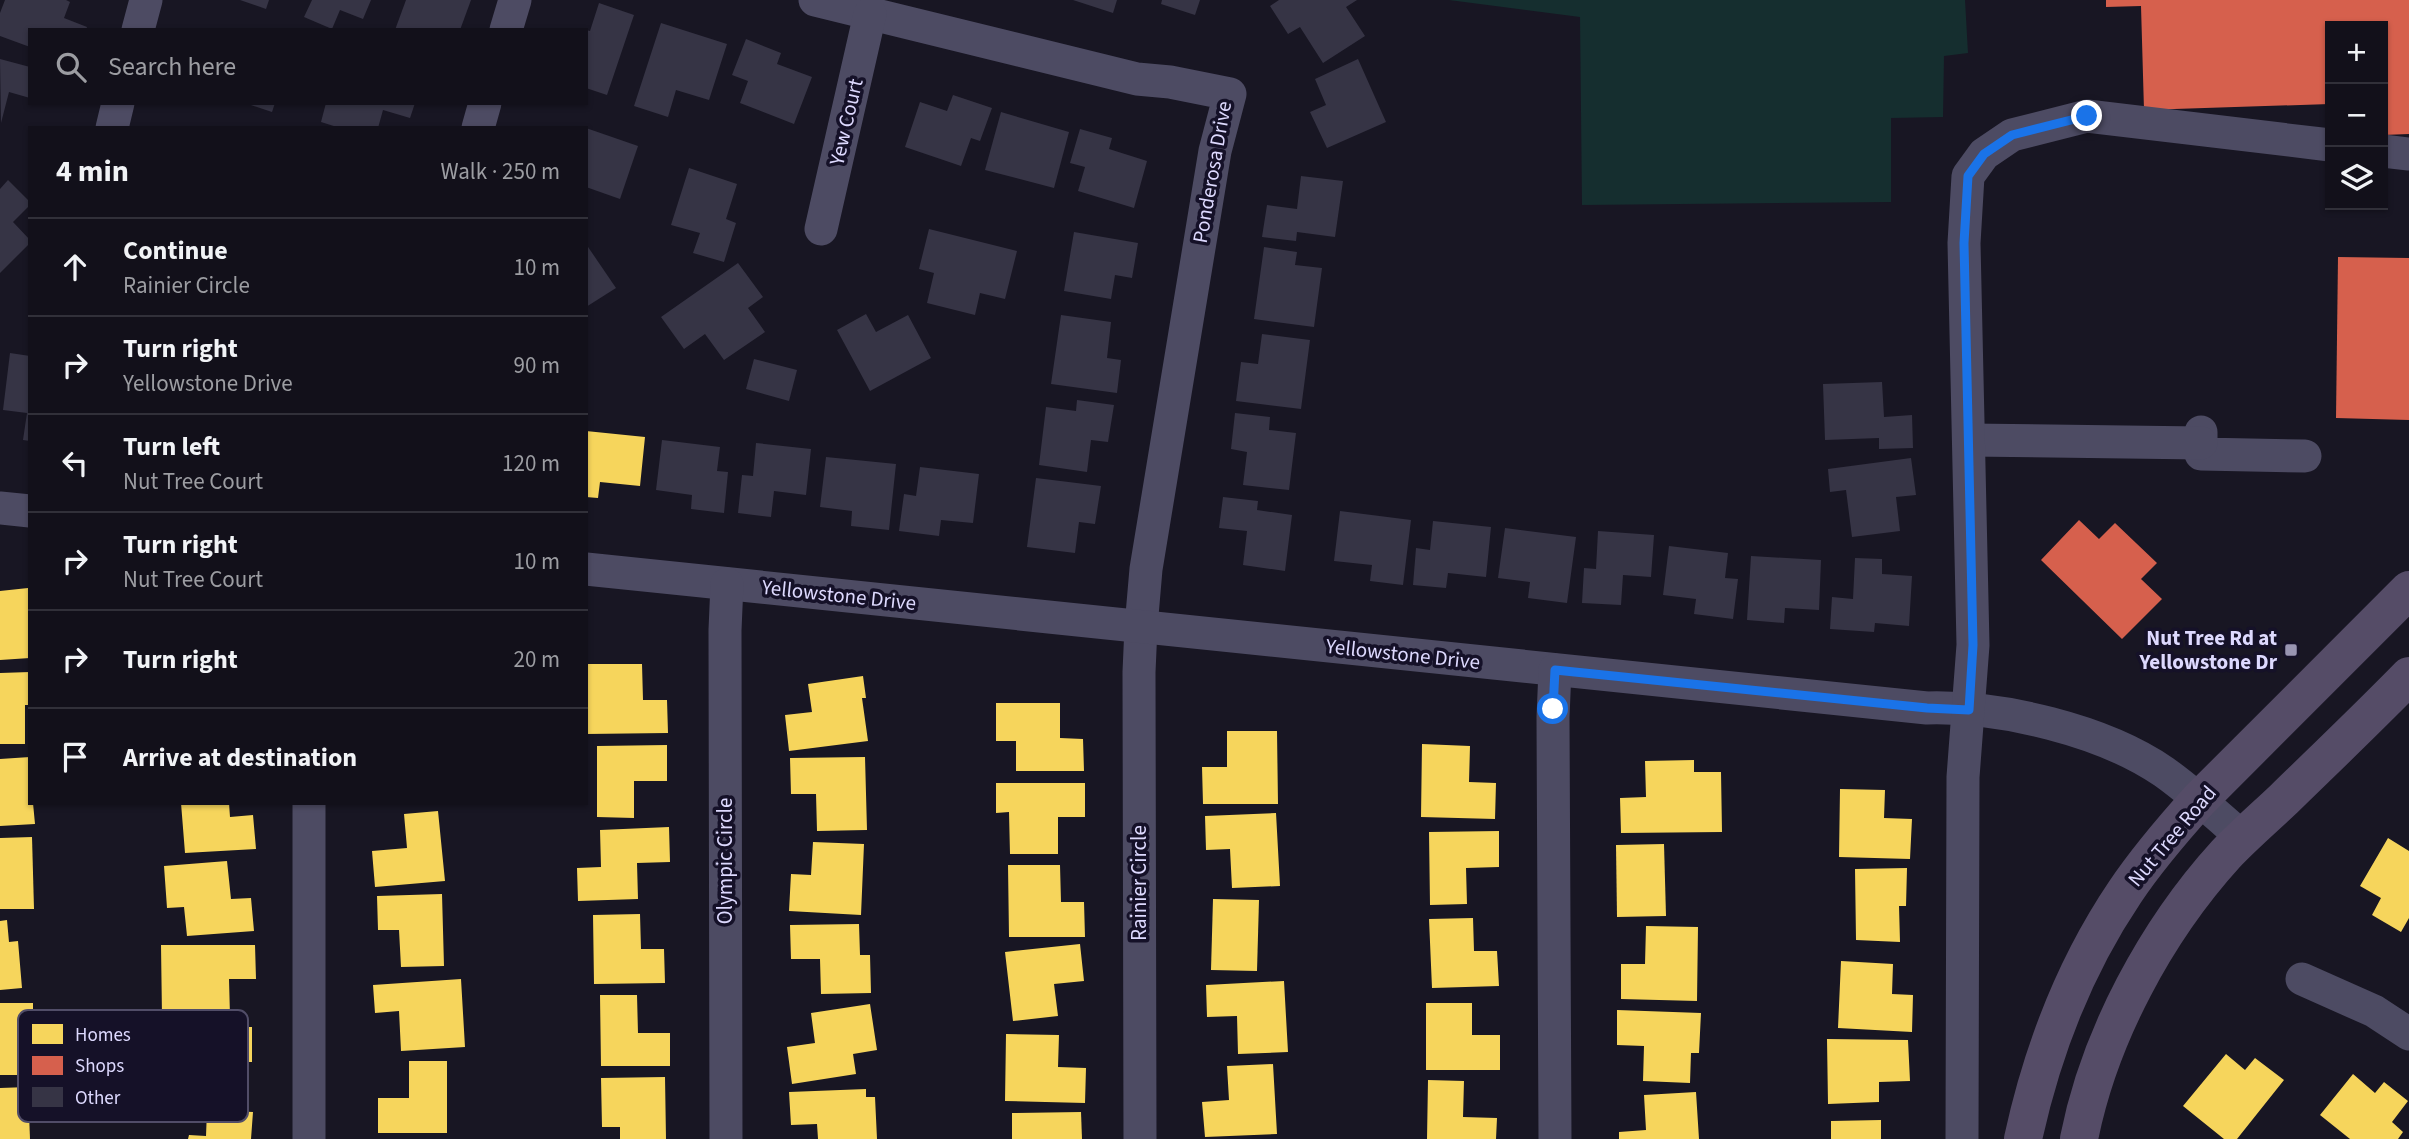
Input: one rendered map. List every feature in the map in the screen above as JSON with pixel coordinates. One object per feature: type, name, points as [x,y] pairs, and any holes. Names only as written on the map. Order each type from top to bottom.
[{"type":"main road","name":"Nut Tree Road","points":[[2023,1139],[2034,1089],[2054,1028],[2083,966],[2126,891],[2199,800],[2409,590]]},
{"type":"main road","points":[[2080,1139],[2108,1046],[2144,967],[2179,913],[2226,855],[2409,676]]},
{"type":"street","points":[[139,28],[146,0]]},
{"type":"street","points":[[507,28],[515,0]]},
{"type":"street","name":"Ponderosa Drive","points":[[816,0],[1137,79],[1230,93],[1208,192],[1146,569],[1141,627]]},
{"type":"street","name":"Yew Court","points":[[821,229],[870,14]]},
{"type":"street","points":[[112,126],[118,105]]},
{"type":"street","points":[[479,126],[484,105]]},
{"type":"street","points":[[1962,1139],[1963,777],[1973,645],[1964,243],[1968,176],[1984,154],[2012,135],[2087,116],[2325,144]]},
{"type":"street","points":[[2388,152],[2409,154]]},
{"type":"street","points":[[1969,440],[2201,437],[2201,454],[2305,456]]},
{"type":"street","points":[[0,508],[28,511]]},
{"type":"street","name":"Yellowstone Drive","points":[[588,569],[1927,708],[1969,710],[2030,719],[2095,737],[2128,751],[2163,771],[2243,838]]},
{"type":"street","name":"Olympic Circle","points":[[726,1139],[727,584]]},
{"type":"street","name":"Rainier Circle","points":[[1140,1139],[1141,627]]},
{"type":"street","points":[[1555,670],[1555,1139]]},
{"type":"street","points":[[309,805],[309,1139]]},
{"type":"street","points":[[2302,979],[2374,1011],[2409,1034]]},
{"type":"green space","points":[[1449,0],[1965,0],[1968,53],[1944,56],[1943,117],[1891,118],[1891,202],[1582,205],[1580,17]]},
{"type":"building: Homes","points":[[588,431],[645,437],[640,486],[600,482],[598,498],[588,497]]},
{"type":"building: Homes","points":[[28,588],[28,658],[0,660],[0,591]]},
{"type":"building: Homes","points":[[588,664],[642,664],[643,700],[667,700],[668,733],[588,734]]},
{"type":"building: Homes","points":[[28,672],[25,744],[0,744],[0,673]]},
{"type":"building: Homes","points":[[863,676],[866,698],[862,698],[868,741],[789,751],[785,715],[812,712],[808,684]]},
{"type":"building: Homes","points":[[996,703],[1060,703],[1060,738],[1083,739],[1084,771],[1016,771],[1016,741],[996,741]]},
{"type":"building: Homes","points":[[1227,731],[1277,731],[1278,804],[1203,804],[1202,767],[1227,767]]},
{"type":"building: Homes","points":[[1422,744],[1470,746],[1469,782],[1496,783],[1495,819],[1421,817]]},
{"type":"building: Homes","points":[[667,745],[667,781],[634,781],[634,818],[597,817],[597,746]]},
{"type":"building: Homes","points":[[28,757],[28,805],[33,805],[35,824],[0,826],[0,759]]},
{"type":"building: Homes","points":[[865,757],[867,830],[817,831],[816,794],[791,794],[790,758]]},
{"type":"building: Homes","points":[[1694,760],[1694,772],[1721,772],[1722,832],[1621,833],[1620,798],[1646,797],[1645,761]]},
{"type":"building: Homes","points":[[996,783],[1085,783],[1085,817],[1058,817],[1058,854],[1010,854],[1009,812],[996,813]]},
{"type":"building: Homes","points":[[1840,789],[1885,790],[1884,818],[1912,819],[1910,859],[1839,857]]},
{"type":"building: Homes","points":[[181,805],[229,805],[230,817],[253,815],[256,849],[185,853]]},
{"type":"building: Homes","points":[[438,811],[445,881],[375,887],[372,851],[407,848],[404,814]]},
{"type":"building: Homes","points":[[1276,813],[1280,886],[1232,888],[1230,849],[1206,850],[1205,816]]},
{"type":"building: Homes","points":[[669,827],[670,862],[637,863],[638,899],[578,901],[577,868],[601,867],[600,830]]},
{"type":"building: Homes","points":[[1499,831],[1499,867],[1466,868],[1467,904],[1430,905],[1429,832]]},
{"type":"building: Homes","points":[[32,837],[34,909],[0,909],[0,838]]},
{"type":"building: Homes","points":[[2388,838],[2409,851],[2409,918],[2401,932],[2372,915],[2381,898],[2360,886]]},
{"type":"building: Homes","points":[[813,842],[864,844],[861,915],[789,911],[791,874],[811,875]]},
{"type":"building: Homes","points":[[1664,844],[1666,916],[1617,917],[1616,845]]},
{"type":"building: Homes","points":[[227,861],[231,899],[251,898],[254,931],[187,936],[184,907],[167,908],[164,866]]},
{"type":"building: Homes","points":[[1008,865],[1060,865],[1061,902],[1084,902],[1085,937],[1009,937]]},
{"type":"building: Homes","points":[[1907,868],[1906,906],[1899,906],[1900,942],[1856,940],[1855,869]]},
{"type":"building: Homes","points":[[442,894],[444,966],[401,967],[399,930],[378,930],[377,896]]},
{"type":"building: Homes","points":[[1213,899],[1259,900],[1257,971],[1211,970]]},
{"type":"building: Homes","points":[[640,914],[641,949],[664,949],[665,983],[594,984],[593,915]]},
{"type":"building: Homes","points":[[1473,918],[1474,951],[1497,951],[1499,986],[1432,988],[1429,919]]},
{"type":"building: Homes","points":[[7,920],[9,942],[18,941],[22,988],[0,990],[0,921]]},
{"type":"building: Homes","points":[[859,924],[860,955],[870,955],[871,993],[821,994],[820,959],[791,959],[790,925]]},
{"type":"building: Homes","points":[[1646,926],[1698,927],[1697,1001],[1621,999],[1621,964],[1645,964]]},
{"type":"building: Homes","points":[[1080,944],[1084,981],[1054,984],[1058,1016],[1013,1021],[1005,952]]},
{"type":"building: Homes","points":[[161,945],[255,945],[256,979],[229,979],[230,1010],[162,1010]]},
{"type":"building: Homes","points":[[1841,961],[1893,964],[1892,994],[1913,995],[1912,1032],[1838,1028]]},
{"type":"building: Homes","points":[[461,979],[465,1047],[401,1051],[399,1011],[375,1013],[373,985]]},
{"type":"building: Homes","points":[[1284,981],[1288,1052],[1238,1054],[1237,1016],[1207,1017],[1206,985]]},
{"type":"building: Homes","points":[[600,995],[637,995],[638,1033],[670,1033],[670,1066],[601,1066]]},
{"type":"building: Homes","points":[[0,1003],[33,1003],[33,1010],[18,1010],[18,1075],[0,1075]]},
{"type":"building: Homes","points":[[1426,1003],[1472,1003],[1472,1035],[1500,1035],[1500,1070],[1426,1070]]},
{"type":"building: Homes","points":[[870,1004],[877,1050],[853,1054],[856,1074],[792,1084],[787,1047],[815,1043],[811,1013]]},
{"type":"building: Homes","points":[[1617,1010],[1701,1013],[1699,1053],[1691,1053],[1690,1083],[1643,1081],[1644,1046],[1617,1045]]},
{"type":"building: Homes","points":[[248,1027],[252,1027],[252,1062],[248,1062]]},
{"type":"building: Homes","points":[[1006,1034],[1059,1035],[1058,1067],[1086,1068],[1085,1103],[1005,1101]]},
{"type":"building: Homes","points":[[1827,1039],[1908,1040],[1910,1081],[1879,1082],[1879,1102],[1828,1104]]},
{"type":"building: Homes","points":[[2226,1054],[2245,1070],[2255,1058],[2284,1080],[2237,1139],[2224,1139],[2183,1106]]},
{"type":"building: Homes","points":[[409,1061],[447,1061],[447,1133],[378,1133],[378,1098],[409,1098]]},
{"type":"building: Homes","points":[[1273,1064],[1277,1134],[1205,1137],[1202,1102],[1229,1100],[1227,1066]]},
{"type":"building: Homes","points":[[2353,1074],[2375,1093],[2384,1082],[2408,1101],[2392,1122],[2403,1132],[2398,1139],[2350,1139],[2320,1115]]},
{"type":"building: Homes","points":[[665,1077],[666,1139],[620,1139],[620,1127],[602,1127],[601,1078]]},
{"type":"building: Homes","points":[[1428,1080],[1464,1081],[1463,1117],[1497,1118],[1496,1139],[1427,1139]]},
{"type":"building: Homes","points":[[18,1087],[18,1122],[29,1122],[30,1139],[0,1139],[0,1088]]},
{"type":"building: Homes","points":[[866,1089],[866,1097],[875,1097],[877,1139],[818,1139],[817,1124],[791,1125],[789,1092]]},
{"type":"building: Homes","points":[[1696,1092],[1699,1139],[1619,1139],[1619,1132],[1646,1130],[1644,1095]]},
{"type":"building: Homes","points":[[248,1112],[253,1112],[251,1139],[188,1139],[189,1135],[206,1136],[207,1122],[248,1122]]},
{"type":"building: Homes","points":[[1081,1112],[1082,1139],[1012,1139],[1012,1113]]},
{"type":"building: Homes","points":[[1881,1120],[1881,1139],[1831,1139],[1831,1121]]},
{"type":"building: Shops","points":[[2106,0],[2409,0],[2409,134],[2388,135],[2388,21],[2325,21],[2325,104],[2144,110],[2141,6],[2106,7]]},
{"type":"building: Shops","points":[[2338,257],[2409,258],[2409,420],[2336,418]]},
{"type":"building: Shops","points":[[2079,520],[2099,539],[2115,523],[2157,563],[2141,579],[2162,599],[2122,639],[2041,560]]},
{"type":"building: Other","points":[[5,0],[66,0],[70,2],[64,18],[87,27],[28,28],[28,46],[0,36],[0,13]]},
{"type":"building: Other","points":[[240,0],[269,0],[266,9]]},
{"type":"building: Other","points":[[312,0],[371,0],[363,19],[340,10],[332,28],[304,17]]},
{"type":"building: Other","points":[[406,0],[471,0],[461,28],[396,28]]},
{"type":"building: Other","points":[[1073,0],[1117,0],[1113,13]]},
{"type":"building: Other","points":[[1162,0],[1200,0],[1195,15],[1161,4]]},
{"type":"building: Other","points":[[1279,0],[1357,0],[1346,7],[1365,36],[1323,63],[1300,27],[1288,34],[1270,6]]},
{"type":"building: Other","points":[[599,3],[634,15],[607,95],[588,89],[590,31]]},
{"type":"building: Other","points":[[661,23],[727,44],[709,100],[676,90],[668,117],[634,106]]},
{"type":"building: Other","points":[[746,39],[781,53],[777,64],[812,77],[794,124],[740,103],[748,81],[732,75]]},
{"type":"building: Other","points":[[0,59],[28,66],[28,97],[9,92],[1,123]]},
{"type":"building: Other","points":[[1358,59],[1386,122],[1327,148],[1310,112],[1326,105],[1315,79]]},
{"type":"building: Other","points":[[953,95],[992,108],[980,141],[971,138],[961,166],[905,147],[920,102],[947,111]]},
{"type":"building: Other","points":[[251,105],[274,105],[272,112]]},
{"type":"building: Other","points":[[325,105],[414,105],[410,118],[383,110],[379,126],[334,126],[321,122]]},
{"type":"building: Other","points":[[1001,112],[1069,132],[1054,188],[985,170]]},
{"type":"building: Other","points":[[588,129],[638,146],[620,199],[588,188]]},
{"type":"building: Other","points":[[1080,129],[1112,138],[1109,149],[1147,161],[1134,208],[1078,191],[1085,167],[1070,163]]},
{"type":"building: Other","points":[[689,168],[737,184],[726,219],[736,223],[724,262],[693,253],[700,233],[671,225]]},
{"type":"building: Other","points":[[1301,176],[1343,181],[1335,237],[1297,232],[1296,241],[1262,237],[1267,205],[1297,209]]},
{"type":"building: Other","points":[[8,180],[28,200],[28,207],[13,222],[28,238],[28,245],[0,273],[0,189]]},
{"type":"building: Other","points":[[929,229],[1017,251],[1005,299],[980,293],[975,315],[927,303],[934,273],[919,269]]},
{"type":"building: Other","points":[[1074,232],[1138,243],[1132,278],[1115,275],[1111,299],[1064,291]]},
{"type":"building: Other","points":[[588,247],[616,288],[588,306]]},
{"type":"building: Other","points":[[1264,247],[1297,252],[1295,265],[1322,268],[1314,327],[1254,319]]},
{"type":"building: Other","points":[[738,263],[763,297],[748,308],[765,332],[724,360],[705,334],[684,349],[661,317]]},
{"type":"building: Other","points":[[866,314],[876,332],[908,315],[931,358],[870,391],[837,330]]},
{"type":"building: Other","points":[[1061,315],[1111,322],[1107,358],[1121,360],[1117,393],[1051,384]]},
{"type":"building: Other","points":[[1262,334],[1310,340],[1301,409],[1236,401],[1241,362],[1258,364]]},
{"type":"building: Other","points":[[10,353],[28,356],[28,441],[23,440],[27,413],[3,410]]},
{"type":"building: Other","points":[[754,359],[797,370],[789,401],[746,389]]},
{"type":"building: Other","points":[[1882,382],[1884,417],[1912,415],[1913,448],[1879,449],[1879,438],[1825,440],[1823,384]]},
{"type":"building: Other","points":[[1077,400],[1114,405],[1108,442],[1091,440],[1087,472],[1039,465],[1046,407],[1076,411]]},
{"type":"building: Other","points":[[1235,413],[1270,417],[1269,430],[1296,433],[1289,490],[1243,485],[1247,452],[1231,449]]},
{"type":"building: Other","points":[[662,440],[720,447],[717,471],[728,472],[724,513],[691,509],[692,495],[656,490]]},
{"type":"building: Other","points":[[756,443],[811,449],[806,495],[774,491],[771,517],[738,513],[742,475],[753,476]]},
{"type":"building: Other","points":[[826,457],[896,464],[889,530],[851,526],[852,511],[820,507]]},
{"type":"building: Other","points":[[1911,458],[1916,495],[1896,497],[1900,531],[1852,537],[1846,490],[1830,492],[1828,469]]},
{"type":"building: Other","points":[[920,467],[979,474],[973,523],[941,520],[939,536],[899,531],[904,494],[916,496]]},
{"type":"building: Other","points":[[1036,478],[1101,486],[1095,524],[1079,522],[1075,553],[1027,547]]},
{"type":"building: Other","points":[[1223,497],[1258,501],[1257,510],[1292,515],[1285,571],[1243,565],[1247,531],[1219,528]]},
{"type":"building: Other","points":[[1340,511],[1411,520],[1403,585],[1370,581],[1372,565],[1334,561]]},
{"type":"building: Other","points":[[1433,521],[1491,527],[1486,577],[1448,573],[1446,588],[1413,585],[1416,548],[1430,550]]},
{"type":"building: Other","points":[[1505,528],[1576,537],[1567,603],[1528,598],[1530,582],[1498,578]]},
{"type":"building: Other","points":[[1598,531],[1654,535],[1651,577],[1623,575],[1621,605],[1582,603],[1584,568],[1596,569]]},
{"type":"building: Other","points":[[1669,546],[1728,553],[1725,578],[1738,579],[1733,619],[1694,614],[1696,599],[1663,595]]},
{"type":"building: Other","points":[[1751,556],[1821,560],[1819,610],[1785,608],[1784,623],[1747,620]]},
{"type":"building: Other","points":[[1855,558],[1882,559],[1882,574],[1912,576],[1909,626],[1875,623],[1874,632],[1830,629],[1832,597],[1853,599]]},
{"type":"place","name":"Nut Tree Rd at Yellowstone Dr","points":[[2291,650]]},
{"type":"route","points":[[1553,709],[1555,670],[1969,710],[1973,645],[1964,243],[1968,176],[1984,154],[2012,135],[2087,116]]}]
